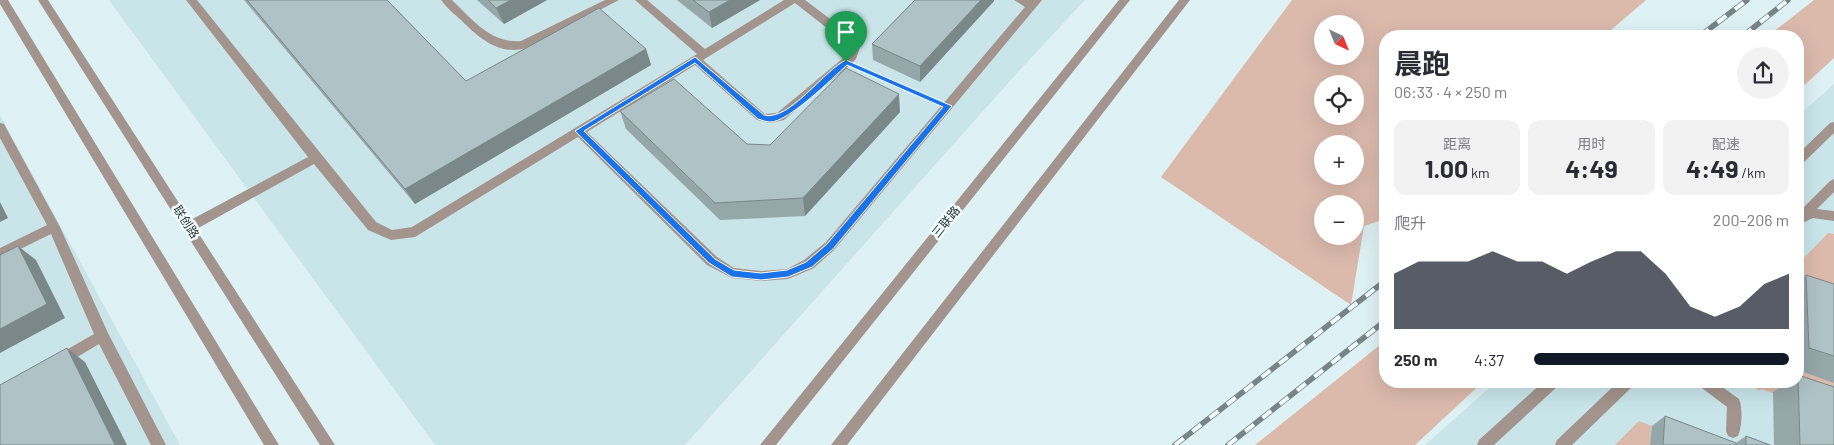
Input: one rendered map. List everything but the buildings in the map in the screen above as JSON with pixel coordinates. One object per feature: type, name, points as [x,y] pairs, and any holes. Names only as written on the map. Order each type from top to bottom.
[{"type":"street","points":[[3,0],[272,445]]},
{"type":"street","name":"联创路","points":[[43,0],[328,445]]},
{"type":"street","points":[[191,0],[372,226],[391,235],[415,232],[792,0]]},
{"type":"street","points":[[446,0],[484,36],[497,43],[512,46],[523,45],[614,0]]},
{"type":"street","points":[[640,0],[761,117],[770,119],[780,117],[793,108],[846,62],[852,56],[855,47],[850,40],[798,0]]},
{"type":"street","points":[[579,131],[712,261],[732,273],[761,276],[788,274],[809,264],[830,246],[1035,3],[1019,0]]},
{"type":"street","name":"三联路","points":[[767,445],[1125,0]]},
{"type":"street","points":[[838,445],[1185,0]]},
{"type":"street","points":[[1804,155],[1834,126]]},
{"type":"street","points":[[2,134],[54,227],[102,336],[159,445]]},
{"type":"street","points":[[189,227],[316,158]]},
{"type":"street","points":[[1804,213],[1834,184]]},
{"type":"street","points":[[1804,216],[1812,213],[1834,216]]},
{"type":"street","points":[[0,254],[54,227]]},
{"type":"street","points":[[51,365],[102,336]]},
{"type":"street","points":[[1484,445],[1546,388]]},
{"type":"street","points":[[1562,445],[1622,388]]},
{"type":"street","points":[[1712,388],[1734,404],[1733,431]]},
{"type":"path","points":[[846,62],[948,106]]},
{"type":"shaded area","points":[[109,0],[1085,0],[1017,73],[685,445],[435,445]]},
{"type":"shaded area","points":[[1292,0],[1646,0],[1611,30],[1379,30],[1379,221],[1364,226],[1364,195],[1314,195],[1314,245],[1361,245],[1351,305],[1161,177]]},
{"type":"shaded area","points":[[1814,0],[1834,0],[1834,58],[1804,86],[1804,30],[1776,30]]},
{"type":"shaded area","points":[[1834,84],[1834,445],[1425,445],[1489,388],[1804,388],[1804,111]]},
{"type":"shaded area","points":[[0,115],[180,445],[0,445]]},
{"type":"shaded area","points":[[1828,233],[1834,234],[1834,405],[1761,389],[1760,391],[1755,388],[1804,388],[1804,258]]},
{"type":"shaded area","points":[[1379,346],[1379,388],[1476,388],[1415,445],[1255,445]]},
{"type":"shaded area","points":[[1639,421],[1652,426],[1650,445],[1615,445]]},
{"type":"railway","points":[[1708,30],[1747,0]]},
{"type":"railway","points":[[1750,30],[1788,0]]},
{"type":"railway","points":[[1175,445],[1379,286]]},
{"type":"railway","points":[[1228,445],[1379,326]]},
{"type":"route","points":[[695,59],[761,117],[770,119],[780,117],[793,108],[846,62],[948,106],[830,246],[809,264],[788,274],[761,276],[732,273],[712,261],[579,131],[695,59]]}]
